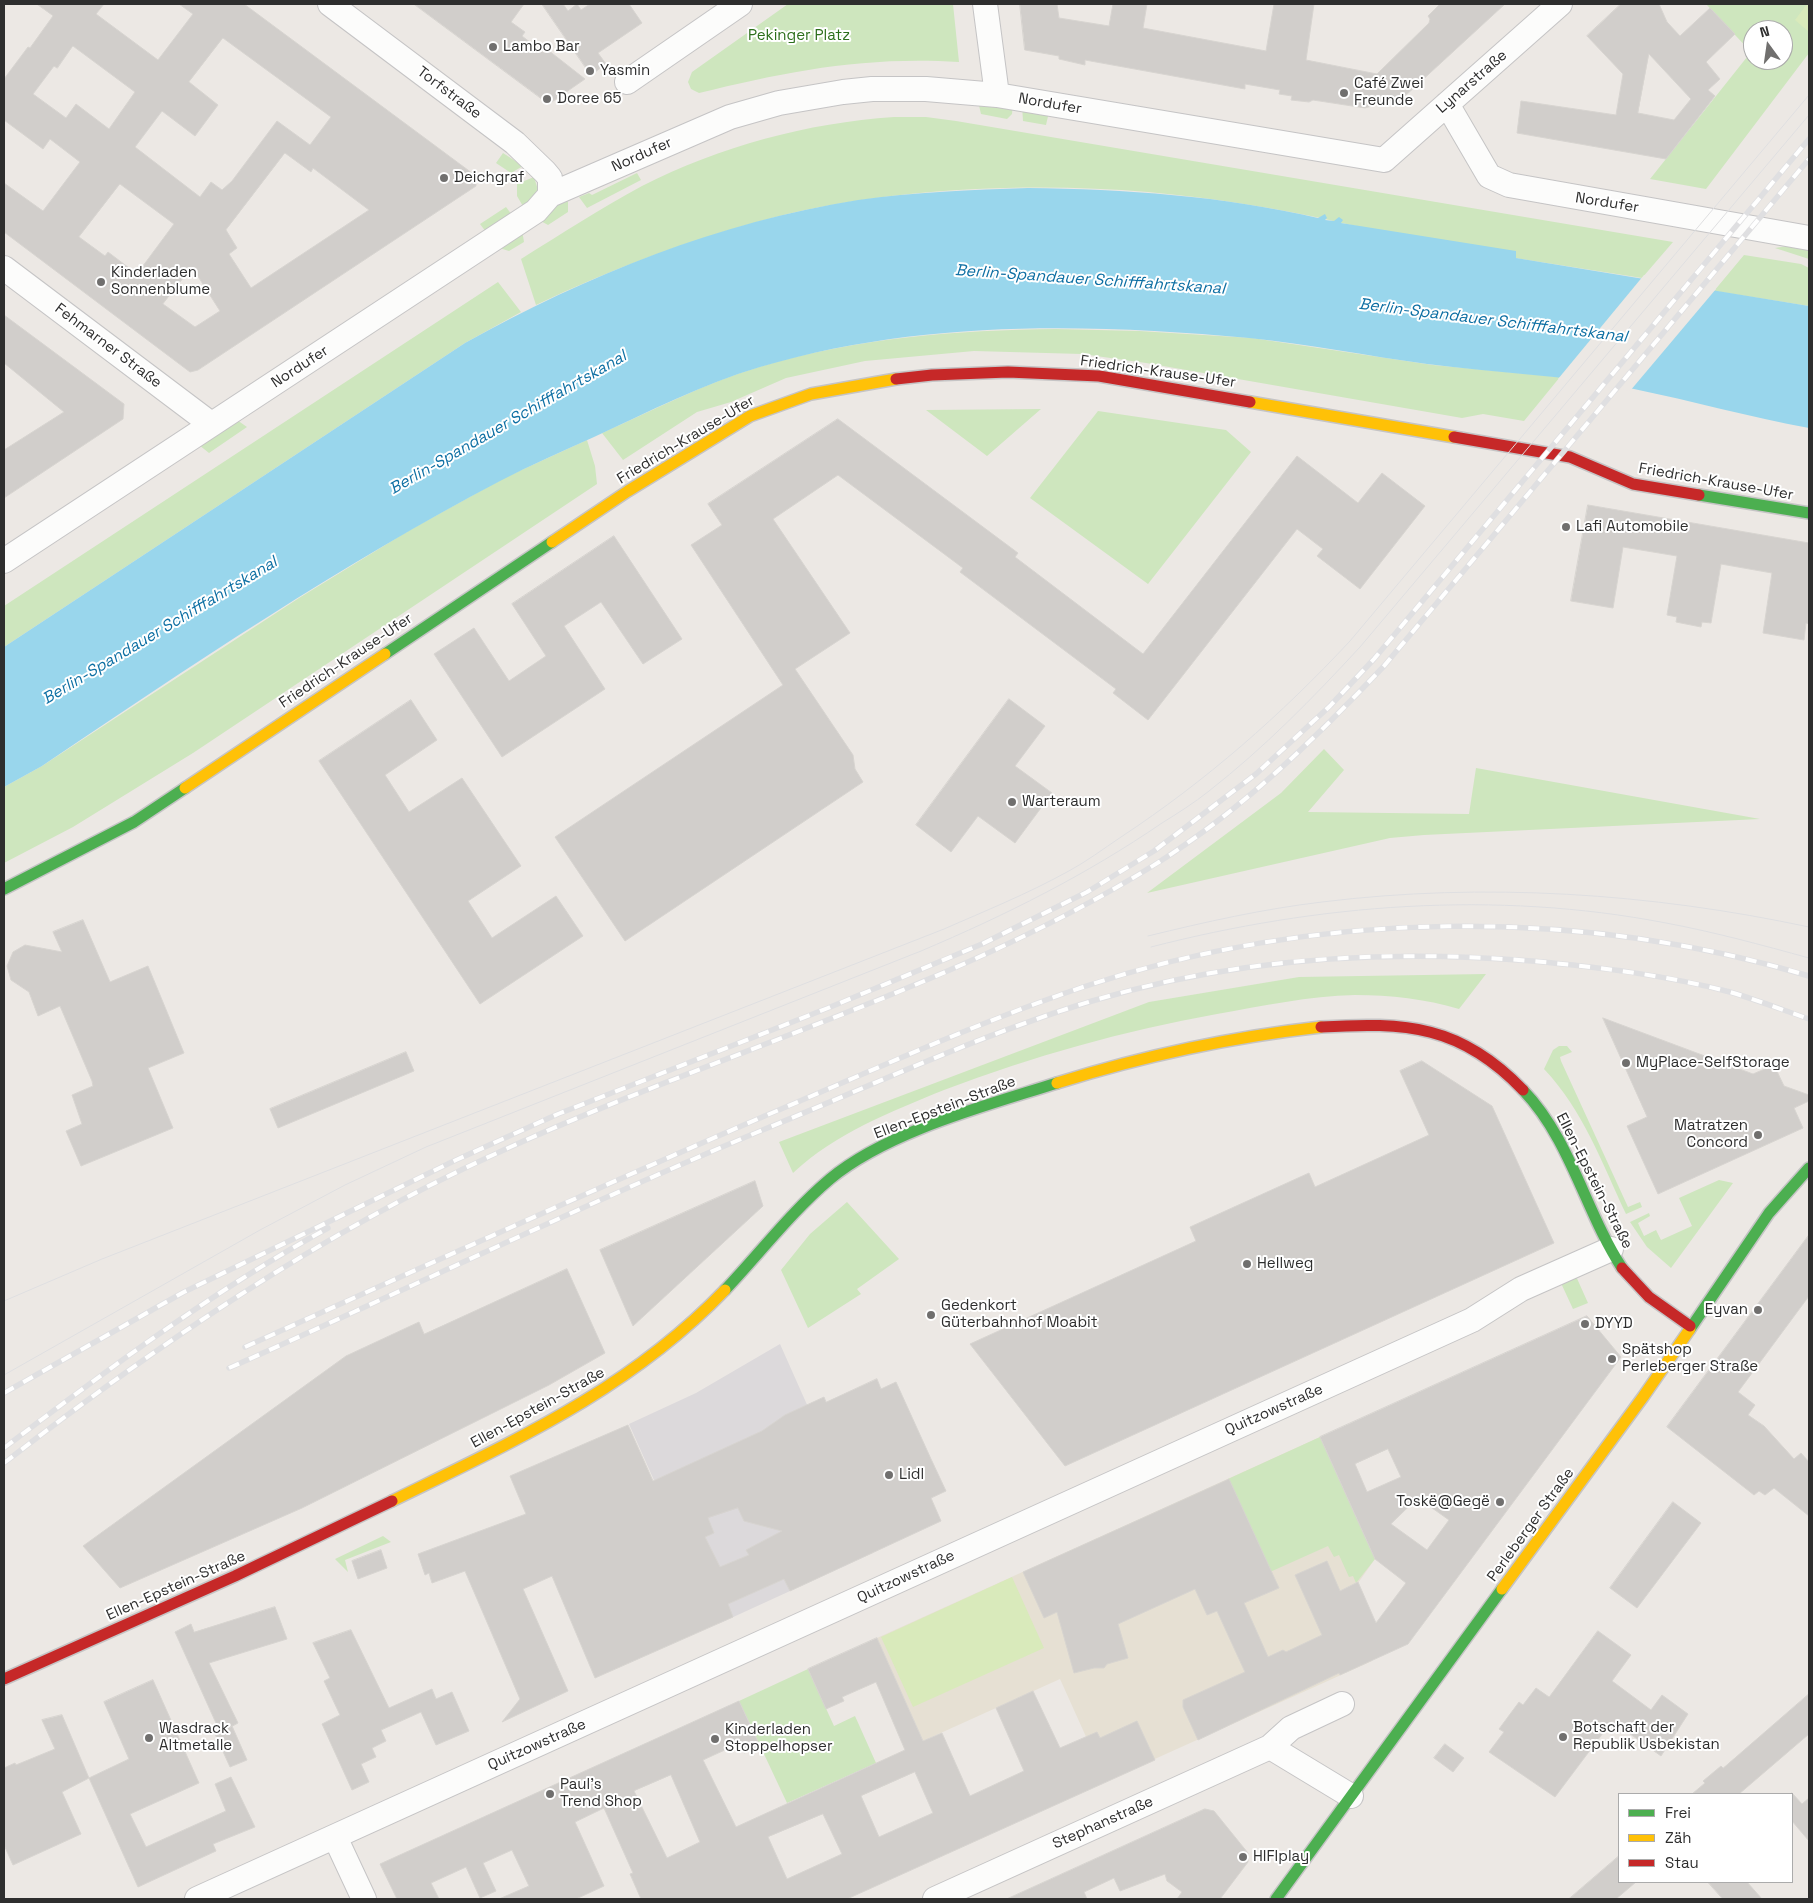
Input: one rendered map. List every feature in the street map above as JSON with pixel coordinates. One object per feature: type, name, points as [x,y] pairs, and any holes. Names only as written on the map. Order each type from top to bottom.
[{"type":"main road","name":"Friedrich-Krause-Ufer","points":[[4,889],[134,822],[619,496],[736,424],[791,400],[830,389],[932,375],[1008,372],[1099,376],[1570,457],[1633,484],[1809,513]]},
{"type":"main road","name":"Ellen-Epstein-Straße","points":[[4,1679],[311,1542],[590,1399],[642,1365],[678,1336],[722,1294],[801,1207],[850,1165],[879,1149],[947,1120],[1020,1094],[1107,1069],[1205,1046],[1297,1030],[1376,1024],[1404,1026],[1439,1034],[1461,1042],[1492,1061],[1521,1085],[1538,1106],[1557,1136],[1611,1249],[1624,1271],[1641,1292],[1690,1326]]},
{"type":"main road","name":"Perleberger Straße","points":[[1276,1899],[1560,1512],[1777,1203],[1807,1174]]},
{"type":"street","name":"Torfstraße","points":[[330,4],[515,143],[550,178],[550,195]]},
{"type":"street","points":[[627,82],[740,4]]},
{"type":"street","points":[[985,4],[997,95]]},
{"type":"street","name":"Lynarstraße","points":[[1384,160],[1560,4]]},
{"type":"street","name":"Nordufer","points":[[4,561],[536,212],[550,195],[617,167],[699,129],[779,103],[872,89],[926,89],[997,95],[1384,160]]},
{"type":"street","name":"Nordufer","points":[[1447,104],[1490,176],[1509,185],[1809,238]]},
{"type":"street","name":"Fehmarner Straße","points":[[4,268],[211,424]]},
{"type":"street","name":"Quitzowstraße","points":[[197,1899],[1472,1320],[1521,1289],[1611,1249]]},
{"type":"street","name":"Stephanstraße","points":[[935,1899],[1270,1747],[1291,1728],[1342,1704]]},
{"type":"street","points":[[1270,1747],[1350,1796]]},
{"type":"street","points":[[335,1837],[364,1899]]},
{"type":"shaded area","points":[[780,1344],[873,1553],[718,1624],[629,1424],[696,1393]]},
{"type":"shaded area","points":[[1320,1437],[1375,1559],[1358,1583],[1340,1591],[1372,1661],[1106,1781],[1060,1679],[923,1741],[877,1638]]},
{"type":"green space","name":"Pekinger Platz","points":[[788,4],[953,4],[959,62],[892,61],[859,63],[764,78],[699,93],[691,89],[688,82],[692,72]]},
{"type":"green space","points":[[1706,4],[1809,4],[1809,53],[1706,189],[1650,179],[1743,62],[1743,70],[1793,70],[1793,20],[1743,20],[1743,43]]},
{"type":"green space","points":[[1807,4],[1809,4],[1809,32],[1795,20]]},
{"type":"green space","points":[[977,97],[1013,103],[1012,114],[1007,119],[981,114]]},
{"type":"green space","points":[[1022,105],[1049,112],[1046,125],[1023,121]]},
{"type":"green space","points":[[894,117],[926,117],[956,121],[1673,242],[1642,278],[1515,258],[1516,252],[1385,232],[1270,208],[1197,197],[1103,189],[1007,188],[959,190],[863,200],[816,208],[742,226],[652,256],[593,279],[536,305],[521,259],[596,212],[642,186],[702,159],[765,139],[829,125]]},
{"type":"green space","points":[[503,153],[523,166],[511,173],[496,163]]},
{"type":"green space","points":[[637,173],[641,180],[587,208],[579,197],[589,193],[592,195]]},
{"type":"green space","points":[[534,177],[539,193],[524,208],[517,196],[517,184]]},
{"type":"green space","points":[[568,201],[568,212],[548,225],[537,219],[553,207]]},
{"type":"green space","points":[[506,207],[512,215],[486,232],[480,224]]},
{"type":"green space","points":[[522,230],[524,242],[509,251],[496,247]]},
{"type":"green space","points":[[1787,246],[1809,249],[1809,259],[1775,248]]},
{"type":"green space","points":[[1744,255],[1801,264],[1809,268],[1809,306],[1714,291]]},
{"type":"green space","points":[[498,282],[521,312],[465,343],[4,647],[4,606]]},
{"type":"green space","points":[[1056,329],[1139,331],[1252,338],[1433,365],[1560,377],[1524,421],[1483,414],[1462,418],[1146,363],[1082,354],[974,351],[865,361],[786,378],[731,402],[697,412],[623,460],[602,433],[680,397],[739,373],[796,357],[869,342],[906,338],[981,331]]},
{"type":"green space","points":[[1041,409],[987,456],[926,410]]},
{"type":"green space","points":[[1098,411],[1226,430],[1251,452],[1148,584],[1030,498]]},
{"type":"green space","points":[[237,420],[247,427],[209,453],[199,445]]},
{"type":"green space","points":[[587,440],[595,466],[597,484],[193,753],[73,827],[4,863],[4,787],[42,766],[299,598],[408,531],[504,478]]},
{"type":"green space","points":[[1324,749],[1344,770],[1308,812],[1469,814],[1476,768],[1760,819],[1390,838],[1147,893],[1281,793]]},
{"type":"green space","points":[[1486,974],[1459,1009],[1421,1000],[1395,997],[1355,995],[1320,997],[1147,1028],[1045,1055],[944,1090],[884,1115],[827,1146],[793,1173],[779,1142],[1149,1002],[1299,977]]},
{"type":"green space","points":[[1559,1046],[1567,1046],[1572,1052],[1560,1057],[1561,1061],[1628,1207],[1640,1202],[1642,1207],[1626,1214],[1581,1119],[1558,1085],[1544,1069],[1553,1050]]},
{"type":"green space","points":[[1719,1180],[1733,1183],[1671,1268],[1647,1247],[1630,1222],[1649,1213],[1650,1216],[1638,1223],[1644,1236],[1656,1230],[1661,1240],[1692,1226],[1679,1198]]},
{"type":"green space","points":[[847,1202],[899,1259],[857,1289],[861,1294],[808,1328],[781,1270],[810,1234]]},
{"type":"green space","points":[[1575,1274],[1588,1303],[1573,1309],[1560,1281]]},
{"type":"green space","points":[[1320,1437],[1375,1559],[1356,1583],[1353,1576],[1349,1577],[1339,1555],[1334,1557],[1328,1546],[1270,1572],[1228,1479]]},
{"type":"green space","points":[[383,1536],[391,1542],[345,1560],[348,1572],[335,1559]]},
{"type":"green space","points":[[1012,1577],[1044,1648],[913,1707],[881,1637]]},
{"type":"green space","points":[[808,1669],[834,1726],[855,1716],[876,1763],[787,1803],[739,1701]]},
{"type":"water","name":"Berlin-Spandauer Schifffahrtskanal","points":[[1028,188],[1174,195],[1246,204],[1318,218],[1325,214],[1327,218],[1325,220],[1334,221],[1339,217],[1343,220],[1341,223],[1516,251],[1516,258],[1809,306],[1809,428],[1608,384],[1427,364],[1249,338],[1188,333],[1064,328],[1003,329],[941,333],[819,352],[760,367],[697,390],[500,481],[383,546],[325,581],[210,654],[42,766],[4,787],[4,647],[465,343],[558,295],[606,274],[655,254],[755,222],[806,210],[879,197]]},
{"type":"pier","points":[[1644,275],[1716,289],[1630,391],[1558,379]]},
{"type":"building","points":[[37,4],[104,4],[96,14],[158,60],[193,14],[179,4],[244,4],[476,176],[476,186],[198,370],[190,372],[4,232],[4,183],[43,211],[80,162],[50,139],[43,149],[4,120],[4,79],[53,16]],"holes":[[[223,38],[331,117],[310,145],[277,121],[232,181],[222,190],[211,182],[200,197],[135,147],[162,111],[195,136],[218,105],[189,82]],[[73,46],[135,92],[109,129],[76,104],[66,118],[33,94],[54,66],[57,68]],[[285,153],[311,172],[313,168],[369,210],[251,288],[229,254],[237,248],[226,230]],[[120,184],[174,224],[137,274],[108,252],[105,256],[79,237]],[[192,267],[220,311],[195,327],[163,304]]]},
{"type":"building","points":[[414,4],[524,4],[511,22],[525,32],[522,36],[544,53],[548,50],[585,79],[549,104]]},
{"type":"building","points":[[542,4],[563,4],[568,11],[577,4],[581,10],[590,4],[629,4],[642,23],[598,53],[606,64],[591,75]]},
{"type":"building","points":[[1020,4],[1057,4],[1059,18],[1109,26],[1113,4],[1147,4],[1143,28],[1266,51],[1274,4],[1314,4],[1306,60],[1377,74],[1429,23],[1430,19],[1428,16],[1440,4],[1505,4],[1405,96],[1365,108],[1313,100],[1309,102],[1291,100],[1292,96],[1279,94],[1280,90],[1245,84],[1245,89],[1085,60],[1085,65],[1059,59],[1059,56],[1025,50]]},
{"type":"building","points":[[1621,4],[1659,4],[1667,22],[1680,36],[1710,8],[1735,34],[1706,62],[1720,79],[1708,90],[1715,96],[1666,159],[1517,133],[1521,101],[1616,115],[1623,74],[1587,36]],"holes":[[[1649,54],[1691,99],[1674,120],[1638,113]]]},
{"type":"building","points":[[4,315],[124,404],[123,419],[4,498],[4,450],[64,412],[4,363]]},
{"type":"building","points":[[838,419],[1018,553],[1015,557],[1143,654],[1297,456],[1358,503],[1382,473],[1425,506],[1360,589],[1317,556],[1323,549],[1297,529],[1148,720],[1113,693],[1116,689],[960,572],[963,568],[838,475],[773,519],[850,633],[795,669],[853,755],[855,769],[863,782],[625,941],[555,837],[783,685],[691,545],[722,525],[708,504]]},
{"type":"building","points":[[1588,505],[1809,543],[1809,624],[1806,623],[1804,640],[1763,633],[1772,573],[1721,564],[1711,623],[1702,622],[1701,627],[1676,622],[1677,617],[1667,615],[1677,556],[1623,547],[1613,608],[1571,601]]},
{"type":"building","points":[[614,536],[682,639],[643,664],[601,602],[564,626],[605,689],[502,757],[434,654],[474,628],[509,681],[546,656],[512,604]]},
{"type":"building","points":[[1009,699],[1045,726],[1015,766],[1052,793],[1015,843],[978,816],[951,852],[916,825]]},
{"type":"building","points":[[411,700],[437,740],[385,775],[409,812],[462,778],[521,866],[468,901],[492,938],[556,896],[583,936],[480,1004],[319,761]]},
{"type":"building","points":[[83,920],[110,982],[148,966],[184,1053],[148,1068],[173,1128],[81,1166],[66,1131],[82,1124],[72,1095],[93,1086],[92,1081],[60,1006],[38,1016],[29,992],[11,980],[7,966],[13,952],[25,945],[62,952],[53,932]]},
{"type":"building","points":[[1603,1018],[1753,1074],[1774,1065],[1784,1086],[1809,1095],[1809,1101],[1794,1108],[1803,1128],[1658,1194],[1627,1126],[1647,1117]]},
{"type":"building","points":[[406,1052],[414,1071],[278,1128],[270,1109]]},
{"type":"building","points":[[1422,1061],[1492,1106],[1554,1243],[1065,1466],[970,1344],[1196,1241],[1190,1227],[1309,1173],[1315,1187],[1429,1135],[1400,1071]]},
{"type":"building","points":[[755,1181],[763,1206],[633,1326],[600,1250]]},
{"type":"building","points":[[1809,1235],[1809,1296],[1738,1392],[1755,1405],[1748,1415],[1764,1426],[1794,1459],[1801,1453],[1809,1462],[1809,1516],[1774,1488],[1765,1495],[1759,1491],[1754,1495],[1667,1427]]},
{"type":"building","points":[[567,1269],[605,1353],[549,1385],[302,1508],[120,1588],[83,1546],[346,1356],[419,1322],[424,1334]]},
{"type":"building","points":[[1587,1316],[1621,1357],[1408,1644],[1340,1675],[1339,1673],[1198,1740],[1183,1707],[1183,1700],[1245,1672],[1217,1611],[1207,1615],[1195,1589],[1118,1624],[1128,1658],[1107,1664],[1104,1668],[1094,1668],[1074,1673],[1057,1612],[1044,1618],[1023,1572],[1229,1479],[1279,1588],[1244,1603],[1268,1657],[1283,1650],[1286,1652],[1322,1635],[1295,1575],[1327,1561],[1340,1591],[1358,1582],[1376,1623],[1406,1583],[1375,1559],[1320,1437]],"holes":[[[1388,1449],[1401,1477],[1367,1492],[1355,1464]],[[1418,1498],[1449,1520],[1427,1550],[1391,1524]]]},
{"type":"building","points":[[877,1379],[881,1389],[896,1382],[946,1491],[931,1498],[941,1521],[790,1591],[784,1579],[728,1604],[733,1617],[595,1678],[552,1576],[523,1589],[568,1691],[502,1722],[520,1699],[465,1571],[432,1583],[429,1573],[425,1575],[418,1554],[526,1514],[510,1476],[628,1425],[653,1481],[762,1431],[785,1415],[824,1397],[826,1402]],"holes":[[[738,1508],[744,1521],[782,1531],[746,1550],[749,1555],[720,1567],[705,1537],[714,1533],[708,1518]]]},
{"type":"building","points":[[1673,1502],[1701,1523],[1637,1608],[1610,1588]]},
{"type":"building","points":[[381,1550],[387,1568],[358,1579],[352,1561]]},
{"type":"building","points":[[275,1607],[287,1639],[209,1663],[238,1723],[232,1726],[247,1760],[230,1767],[215,1734],[220,1732],[175,1632],[191,1624],[194,1632]]},
{"type":"building","points":[[351,1630],[389,1708],[432,1689],[436,1699],[452,1692],[469,1731],[436,1745],[421,1712],[381,1730],[386,1741],[372,1748],[376,1757],[361,1764],[369,1782],[352,1790],[322,1724],[340,1715],[324,1681],[330,1678],[313,1643]]},
{"type":"building","points":[[1598,1631],[1631,1655],[1612,1681],[1651,1710],[1662,1695],[1688,1714],[1661,1756],[1612,1721],[1555,1797],[1489,1752],[1504,1732],[1499,1729],[1519,1702],[1523,1705],[1536,1688],[1549,1697]]},
{"type":"building","points":[[877,1638],[923,1741],[942,1733],[970,1796],[1024,1771],[996,1708],[1033,1691],[1060,1748],[1097,1732],[1100,1738],[1137,1721],[1155,1760],[847,1899],[641,1899],[630,1874],[633,1873],[604,1808],[575,1822],[604,1886],[576,1899],[499,1899],[529,1886],[512,1850],[483,1863],[496,1891],[480,1898],[466,1867],[431,1883],[439,1899],[397,1899],[380,1864],[739,1701],[760,1746],[744,1753],[740,1743],[703,1760],[736,1827],[905,1750],[876,1682],[842,1697],[844,1701],[826,1709],[808,1669]],"holes":[[[915,1772],[933,1813],[879,1837],[861,1796]],[[671,1775],[700,1842],[667,1858],[634,1791]],[[823,1814],[842,1854],[787,1879],[768,1837]]]},
{"type":"building","points":[[153,1680],[199,1783],[130,1814],[146,1847],[226,1811],[215,1784],[231,1777],[255,1827],[213,1844],[216,1851],[138,1887],[89,1778],[129,1759],[104,1702]]},
{"type":"building","points":[[1809,1694],[1809,1734],[1740,1793],[1693,1793],[1705,1783],[1703,1781],[1721,1766],[1723,1768]]},
{"type":"building","points":[[62,1715],[89,1778],[62,1792],[81,1834],[13,1865],[4,1845],[4,1768],[55,1749],[42,1720]]},
{"type":"building","points":[[1445,1744],[1464,1758],[1453,1772],[1434,1758]]},
{"type":"building","points":[[1793,1794],[1802,1804],[1809,1798],[1809,1841],[1793,1822]]},
{"type":"building","points":[[1205,1809],[1214,1811],[1248,1853],[1248,1862],[1220,1899],[1177,1899],[1182,1892],[1167,1881],[1165,1874],[1120,1891],[1114,1878],[1084,1892],[1087,1899],[1007,1899]]},
{"type":"building","points":[[1618,1857],[1618,1883],[1635,1883],[1616,1899],[1569,1899]]},
{"type":"building","points":[[1709,1883],[1748,1883],[1762,1899],[1723,1899]]},
{"type":"tram line","points":[[4,1301],[102,1259],[944,929],[1037,888],[1094,855],[1152,816],[1242,746],[1297,695],[1350,641],[1809,95]]},
{"type":"tram line","points":[[4,1375],[260,1230],[345,1185],[426,1147],[953,937],[1075,877],[1192,804],[1269,740],[1360,647],[1809,115]]},
{"type":"tram line","points":[[1148,936],[1234,916],[1322,902],[1383,896],[1505,892],[1567,894],[1689,906],[1809,927]]},
{"type":"tram line","points":[[1151,947],[1214,932],[1278,920],[1407,906],[1472,905],[1537,907],[1602,913],[1666,923],[1702,930],[1809,958]]},
{"type":"railway","points":[[4,1393],[184,1292],[456,1160],[558,1114],[828,1008],[982,944],[1087,892],[1154,851],[1256,774],[1330,706],[1374,659],[1809,139]]},
{"type":"railway","points":[[4,1463],[120,1376],[240,1295],[302,1256],[429,1186],[495,1154],[578,1118],[832,1018],[999,948],[1080,907],[1159,862],[1190,841],[1249,796],[1278,771],[1332,720],[1384,666],[1809,159]]},
{"type":"railway","points":[[245,1347],[631,1174],[920,1050],[1042,1001],[1083,987],[1171,962],[1261,943],[1353,931],[1445,926],[1538,928],[1629,937],[1720,953],[1809,976]]},
{"type":"railway","points":[[229,1368],[630,1187],[927,1061],[1050,1014],[1146,986],[1255,966],[1310,960],[1421,956],[1476,958],[1582,966],[1681,981],[1730,992],[1809,1019]]},
{"type":"railway","points":[[4,1448],[82,1389],[202,1304],[285,1252],[328,1228]]},
{"type":"traffic: fast","points":[[1699,495],[1809,513]]},
{"type":"traffic: fast","points":[[385,654],[552,542]]},
{"type":"traffic: fast","points":[[4,889],[134,822],[185,788]]},
{"type":"traffic: fast","points":[[725,1290],[802,1205],[830,1179],[853,1162],[880,1147],[938,1122],[1057,1083]]},
{"type":"traffic: fast","points":[[1523,1090],[1554,1131],[1609,1246],[1622,1268]]},
{"type":"traffic: fast","points":[[1690,1329],[1769,1213],[1809,1168]]},
{"type":"traffic: fast","points":[[1276,1899],[1502,1589]]},
{"type":"traffic: slow","points":[[552,542],[628,491],[750,416],[811,394],[896,379]]},
{"type":"traffic: slow","points":[[1250,402],[1454,437]]},
{"type":"traffic: slow","points":[[185,788],[385,654]]},
{"type":"traffic: slow","points":[[1057,1083],[1122,1064],[1187,1049],[1254,1036],[1321,1027]]},
{"type":"traffic: slow","points":[[392,1501],[526,1434],[610,1385],[650,1357],[725,1290]]},
{"type":"traffic: slow","points":[[1502,1589],[1643,1397],[1690,1329]]},
{"type":"traffic: jam","points":[[896,379],[932,375],[1008,372],[1099,376],[1250,402]]},
{"type":"traffic: jam","points":[[1454,437],[1570,457],[1633,484],[1699,495]]},
{"type":"traffic: jam","points":[[1321,1027],[1380,1026],[1431,1032],[1454,1040],[1477,1052],[1500,1068],[1523,1090]]},
{"type":"traffic: jam","points":[[1622,1268],[1649,1297],[1690,1326]]},
{"type":"traffic: jam","points":[[4,1679],[235,1576],[392,1501]]},
{"type":"place","name":"Lambo Bar","points":[[493,47]]},
{"type":"place","name":"Yasmin","points":[[590,71]]},
{"type":"place","name":"Café Zwei Freunde","points":[[1344,93]]},
{"type":"place","name":"Doree 65","points":[[547,99]]},
{"type":"place","name":"Deichgraf","points":[[444,178]]},
{"type":"place","name":"Kinderladen Sonnenblume","points":[[101,282]]},
{"type":"place","name":"Lafi Automobile","points":[[1566,527]]},
{"type":"place","name":"Warteraum","points":[[1012,802]]},
{"type":"place","name":"MyPlace-SelfStorage","points":[[1626,1063]]},
{"type":"place","name":"Matratzen Concord","points":[[1758,1135]]},
{"type":"place","name":"Hellweg","points":[[1247,1264]]},
{"type":"place","name":"Eyvan","points":[[1758,1310]]},
{"type":"place","name":"Gedenkort Güterbahnhof Moabit","points":[[931,1315]]},
{"type":"place","name":"DYYD","points":[[1585,1324]]},
{"type":"place","name":"Spätshop Perleberger Straße","points":[[1612,1359]]},
{"type":"place","name":"Lidl","points":[[889,1475]]},
{"type":"place","name":"Toskë@Gegë","points":[[1500,1502]]},
{"type":"place","name":"Botschaft der Republik Usbekistan","points":[[1563,1737]]},
{"type":"place","name":"Wasdrack Altmetalle","points":[[149,1738]]},
{"type":"place","name":"Kinderladen Stoppelhopser","points":[[715,1739]]},
{"type":"place","name":"Paul's Trend Shop","points":[[550,1794]]},
{"type":"place","name":"HIFIplay","points":[[1243,1857]]}]
